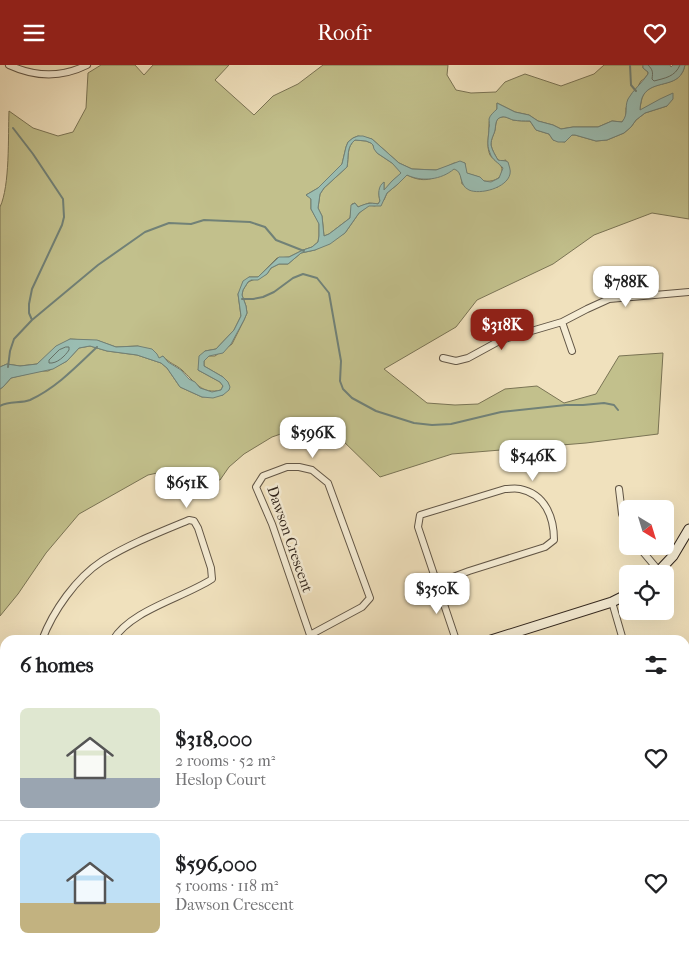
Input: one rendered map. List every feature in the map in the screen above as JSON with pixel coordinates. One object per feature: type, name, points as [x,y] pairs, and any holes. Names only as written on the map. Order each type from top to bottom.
[{"type":"street","points":[[9,65],[28,73],[48,75],[67,73],[87,65]]},
{"type":"street","points":[[443,358],[456,361],[468,358],[501,340],[562,322],[609,299],[689,292]]},
{"type":"street","points":[[562,322],[572,351]]},
{"type":"street","name":"Dawson Crescent","points":[[310,635],[272,524],[256,487],[262,476],[287,467],[312,470],[328,483],[370,598],[362,607],[316,635]]},
{"type":"street","points":[[437,583],[545,547],[554,540],[554,528],[550,513],[542,501],[532,492],[519,488],[505,489],[420,515],[418,527],[454,635]]},
{"type":"street","points":[[619,489],[620,500]]},
{"type":"street","points":[[44,635],[70,591],[102,561],[189,519],[194,521],[211,568],[212,579],[200,587],[141,615],[128,624],[118,635]]},
{"type":"street","points":[[665,565],[687,535]]},
{"type":"street","points":[[507,635],[612,603],[619,599]]},
{"type":"street","points":[[612,603],[621,635]]},
{"type":"shaded area","points":[[101,65],[135,65],[144,75],[153,65],[229,65],[215,80],[254,115],[273,96],[298,84],[323,65],[448,65],[447,75],[456,90],[471,93],[496,92],[505,82],[525,74],[561,86],[594,74],[604,65],[643,65],[643,68],[648,72],[626,108],[626,117],[622,122],[612,121],[598,127],[561,129],[538,121],[529,115],[515,112],[497,103],[497,109],[489,121],[488,148],[490,155],[501,166],[502,173],[493,181],[484,181],[479,177],[466,173],[465,163],[454,163],[436,170],[412,169],[399,163],[372,139],[358,136],[353,138],[348,142],[342,164],[318,188],[306,195],[311,198],[311,209],[319,223],[318,242],[312,247],[289,257],[277,258],[258,277],[249,277],[238,294],[241,316],[234,330],[216,349],[205,351],[198,370],[220,382],[223,386],[221,390],[209,391],[195,383],[182,370],[163,356],[159,359],[138,346],[116,347],[99,341],[70,339],[37,364],[20,366],[7,364],[0,367],[0,207],[7,174],[9,111],[33,128],[58,136],[73,132],[86,108],[88,73]]},
{"type":"shaded area","points":[[685,65],[689,65],[689,219],[652,213],[594,235],[553,264],[477,300],[456,327],[384,369],[427,403],[478,404],[505,389],[537,386],[564,403],[596,394],[619,356],[663,353],[658,434],[586,443],[452,454],[380,477],[339,437],[327,431],[295,429],[272,437],[244,454],[229,467],[220,480],[186,477],[176,480],[171,470],[148,475],[79,514],[46,553],[18,594],[0,616],[0,389],[11,378],[39,371],[48,371],[67,361],[79,348],[90,346],[107,351],[137,355],[161,363],[167,368],[180,387],[202,397],[223,395],[223,377],[204,366],[204,361],[209,356],[215,356],[232,344],[247,313],[242,295],[248,282],[267,274],[271,268],[279,264],[288,264],[301,253],[315,250],[345,233],[359,213],[369,205],[375,206],[384,200],[387,193],[407,175],[426,180],[454,168],[459,172],[462,184],[498,187],[506,160],[498,160],[493,151],[491,140],[496,122],[500,118],[530,121],[536,130],[549,134],[553,140],[565,142],[572,135],[575,135],[596,141],[607,140],[624,133],[645,113],[667,106],[648,107],[640,111],[645,92],[655,86],[678,78],[683,72]]},
{"type":"shaded area","points":[[355,140],[371,143],[377,153],[392,163],[402,173],[384,191],[384,182],[379,191],[380,201],[378,204],[369,203],[358,207],[355,203],[352,204],[350,218],[324,236],[322,216],[318,208],[320,194],[347,167],[349,149]]},
{"type":"water","points":[[643,65],[670,65],[671,67],[673,65],[685,65],[683,72],[678,78],[645,92],[640,110],[673,93],[673,99],[667,106],[645,113],[624,133],[607,140],[596,141],[572,135],[565,142],[558,142],[553,140],[549,134],[536,130],[530,121],[500,118],[496,122],[491,145],[498,160],[508,162],[510,174],[508,179],[499,187],[480,192],[469,190],[463,185],[459,173],[454,169],[443,176],[431,179],[419,179],[407,175],[387,193],[381,206],[369,206],[359,213],[345,233],[330,244],[301,253],[288,264],[279,264],[271,268],[267,274],[258,280],[248,282],[242,295],[247,313],[231,344],[223,353],[209,356],[204,361],[204,366],[228,382],[229,390],[223,395],[213,398],[202,397],[180,387],[167,368],[161,363],[137,355],[107,351],[90,346],[79,348],[67,361],[53,369],[11,378],[0,389],[0,367],[7,364],[20,366],[37,364],[56,346],[70,339],[97,340],[116,347],[138,346],[152,349],[159,358],[163,356],[200,388],[212,392],[221,390],[223,386],[220,382],[198,370],[199,356],[205,351],[216,349],[234,330],[241,316],[238,294],[243,281],[249,277],[258,277],[279,257],[289,257],[312,247],[318,242],[319,224],[311,209],[311,199],[306,195],[318,188],[342,164],[348,142],[353,138],[363,136],[372,139],[399,163],[412,169],[436,170],[460,161],[465,163],[467,173],[480,177],[484,181],[491,182],[499,178],[503,168],[492,158],[488,146],[489,119],[497,109],[497,103],[515,112],[529,115],[538,121],[561,129],[598,127],[612,121],[622,122],[628,99],[648,74]],"holes":[[[355,140],[371,143],[377,153],[392,163],[401,173],[384,190],[384,182],[382,184],[379,190],[380,201],[378,204],[372,203],[358,207],[355,203],[351,205],[350,218],[324,236],[322,216],[318,208],[320,194],[347,167],[349,149],[352,143]]]},
{"type":"waterway","points":[[630,65],[631,85],[636,91]]},
{"type":"waterway","points":[[13,128],[63,199],[64,217],[62,225],[32,289],[29,304],[29,313],[32,320]]},
{"type":"waterway","points":[[8,367],[14,339],[32,320],[98,265],[145,232],[169,223],[191,224],[204,220],[250,222],[265,227],[276,240],[304,251]]},
{"type":"waterway","points":[[242,299],[263,297],[274,292],[293,278],[303,274],[317,278],[329,293],[341,361],[340,381],[343,389],[352,398],[376,411],[414,423],[432,425],[451,424],[501,412],[566,405],[604,403],[614,405],[618,410]]},
{"type":"waterway","points":[[0,406],[7,403],[30,400],[39,395],[65,376],[97,347]]}]
